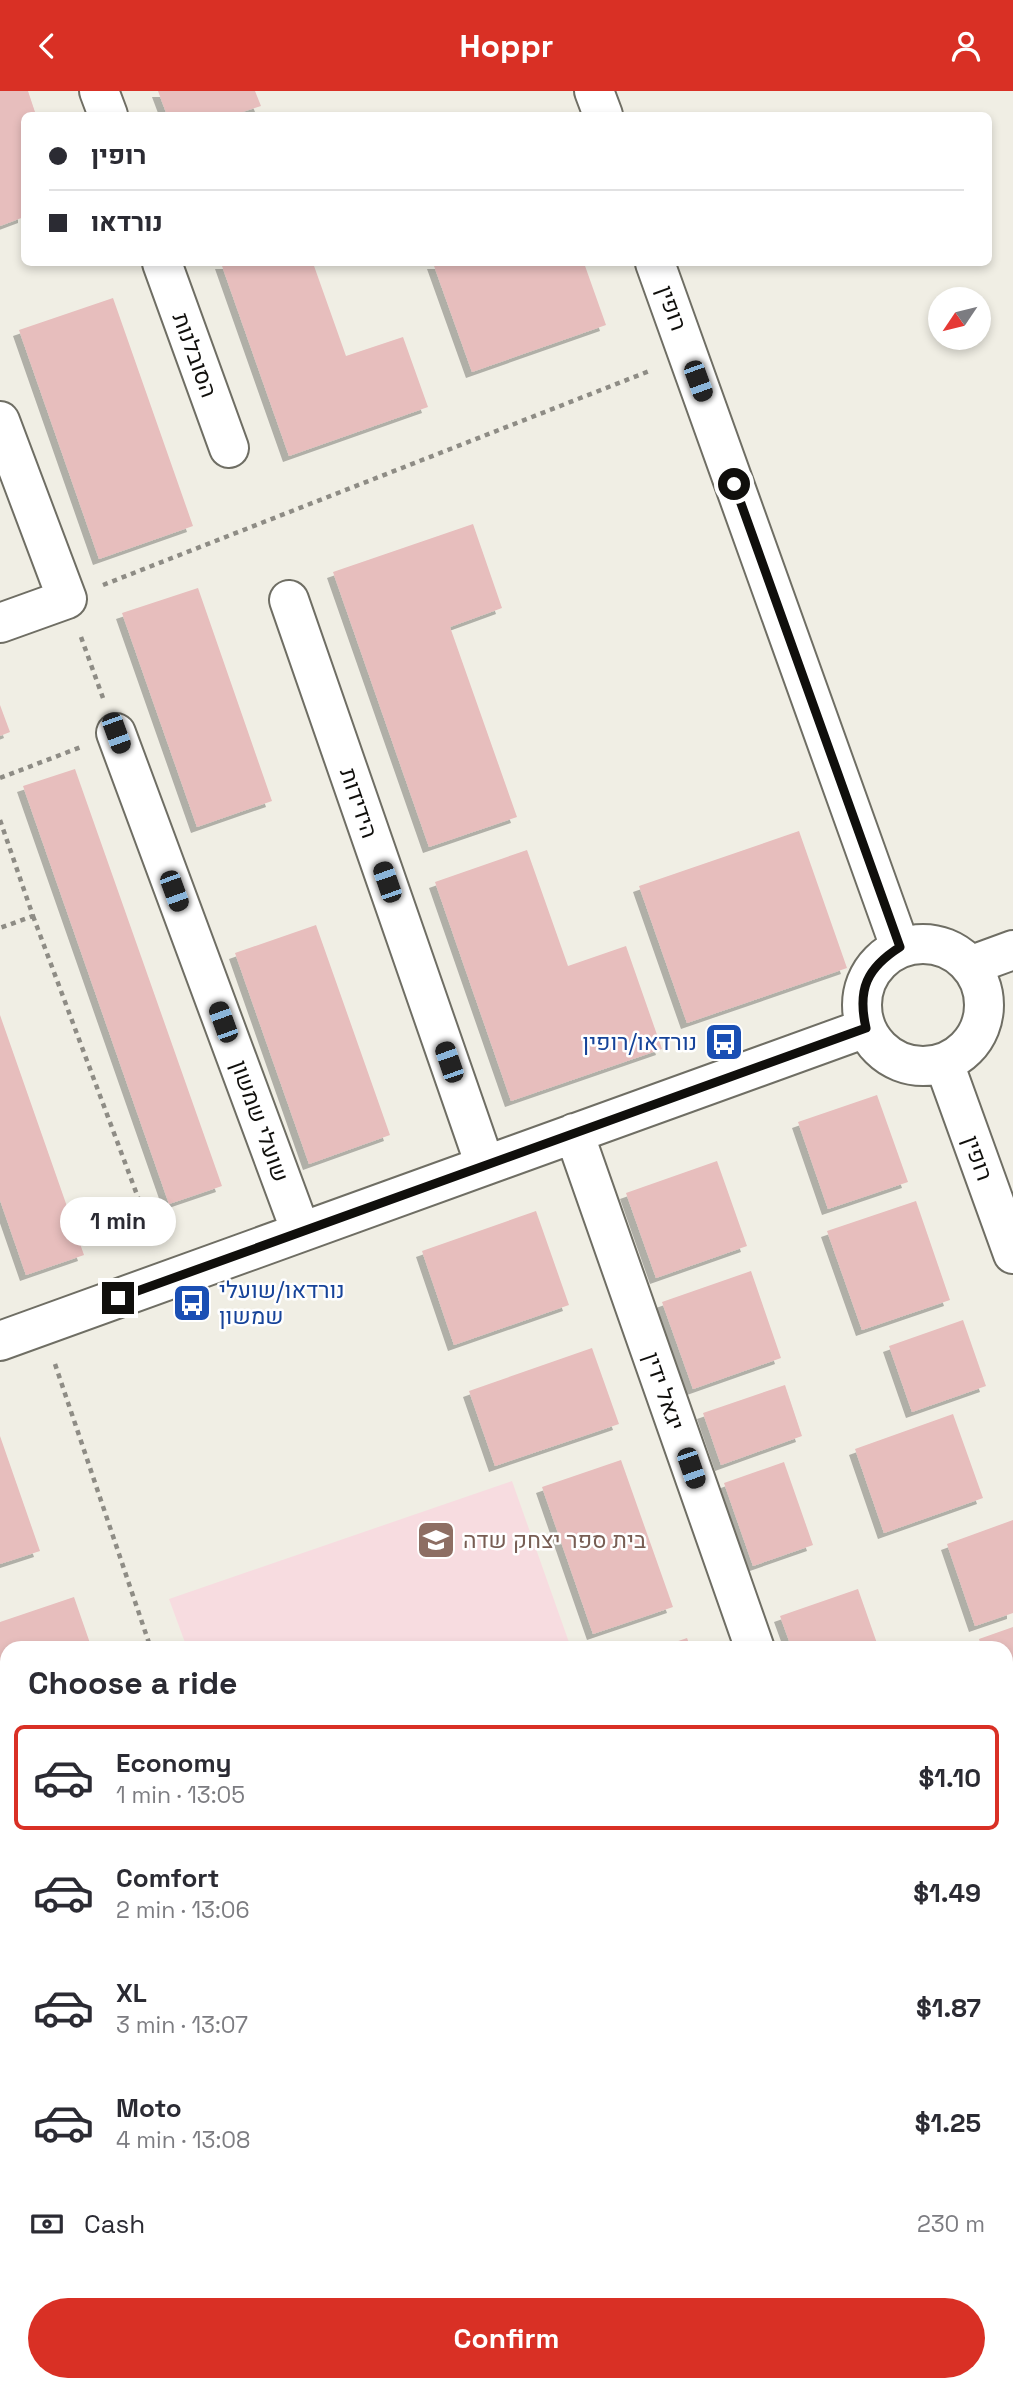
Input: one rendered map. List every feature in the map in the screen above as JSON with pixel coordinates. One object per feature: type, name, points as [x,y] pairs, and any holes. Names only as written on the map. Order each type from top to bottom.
[{"type":"street","points":[[99,91],[107,112]]},
{"type":"street","points":[[594,91],[602,112]]},
{"type":"street","name":"הסובלנות","points":[[163,266],[229,448]]},
{"type":"street","name":"רופין","points":[[656,266],[900,947]]},
{"type":"street","points":[[0,421],[67,599],[0,623]]},
{"type":"street","name":"הידידות","points":[[289,600],[485,1165]]},
{"type":"street","name":"שועלי שמשון","points":[[116,733],[301,1232]]},
{"type":"street","points":[[919,943],[939,944],[957,952],[972,965],[999,997],[975,1039],[962,1053],[944,1063],[926,1066],[907,1064],[890,1056],[876,1044],[866,1028],[862,1009],[864,989],[871,972],[884,957],[900,947],[919,943]]},
{"type":"street","points":[[972,965],[1013,950]]},
{"type":"street","points":[[0,1341],[866,1028]]},
{"type":"street","name":"רופין","points":[[944,1063],[1013,1254]]},
{"type":"street","name":"יגאל ידין","points":[[574,1133],[752,1641]]},
{"type":"path","points":[[0,778],[116,733],[67,599],[688,355]]},
{"type":"path","points":[[0,820],[33,916],[169,1280]]},
{"type":"path","points":[[0,928],[33,916]]},
{"type":"path","points":[[42,1326],[148,1641]]},
{"type":"shaded area","name":"בית ספר יצחק שדה","points":[[512,1481],[569,1641],[184,1641],[169,1599]]},
{"type":"building","points":[[0,91],[28,91],[35,112],[21,112],[21,218],[0,226]]},
{"type":"building","points":[[158,91],[255,91],[261,106],[242,112],[166,112]]},
{"type":"building","points":[[222,266],[314,266],[346,356],[403,337],[428,407],[289,456]]},
{"type":"building","points":[[434,266],[585,266],[606,325],[472,372]]},
{"type":"building","points":[[113,298],[193,526],[99,559],[19,330]]},
{"type":"building","points":[[473,524],[502,608],[450,627],[517,817],[429,847],[333,572]]},
{"type":"building","points":[[198,588],[272,801],[197,827],[122,613]]},
{"type":"building","points":[[0,705],[10,732],[0,736]]},
{"type":"building","points":[[75,769],[222,1186],[169,1204],[23,786]]},
{"type":"building","points":[[799,831],[847,968],[687,1023],[639,886]]},
{"type":"building","points":[[527,850],[568,966],[626,946],[662,1049],[511,1101],[435,882]]},
{"type":"building","points":[[316,925],[390,1135],[309,1164],[235,953]]},
{"type":"building","points":[[0,1015],[84,1255],[26,1275],[0,1200]]},
{"type":"building","points":[[877,1095],[908,1182],[828,1209],[798,1122]]},
{"type":"building","points":[[717,1161],[747,1246],[656,1278],[626,1193]]},
{"type":"building","points":[[916,1201],[950,1300],[862,1330],[827,1231]]},
{"type":"building","points":[[536,1211],[569,1305],[454,1345],[422,1251]]},
{"type":"building","points":[[751,1271],[781,1358],[693,1389],[662,1302]]},
{"type":"building","points":[[963,1320],[986,1386],[912,1412],[889,1346]]},
{"type":"building","points":[[592,1348],[619,1424],[495,1466],[469,1391]]},
{"type":"building","points":[[785,1385],[802,1436],[721,1465],[703,1413]]},
{"type":"building","points":[[953,1414],[983,1498],[884,1533],[855,1449]]},
{"type":"building","points":[[0,1436],[40,1551],[0,1564]]},
{"type":"building","points":[[621,1460],[673,1607],[593,1634],[542,1487]]},
{"type":"building","points":[[784,1462],[813,1545],[753,1566],[724,1483]]},
{"type":"building","points":[[1013,1520],[1013,1613],[975,1626],[947,1544]]},
{"type":"building","points":[[858,1589],[876,1641],[789,1641],[780,1616]]},
{"type":"building","points":[[74,1597],[89,1641],[0,1641],[0,1622]]},
{"type":"building","points":[[1013,1627],[1013,1641],[979,1639]]},
{"type":"place","name":"נורדאו/רופין","points":[[724,1042]]},
{"type":"place","name":"נורדאו/שועלי שמשון","points":[[192,1303]]},
{"type":"place","name":"בית ספר יצחק שדה","points":[[436,1540]]},
{"type":"route","points":[[118,1298],[866,1028],[862,1009],[864,989],[871,972],[884,957],[900,947],[734,484]]}]
